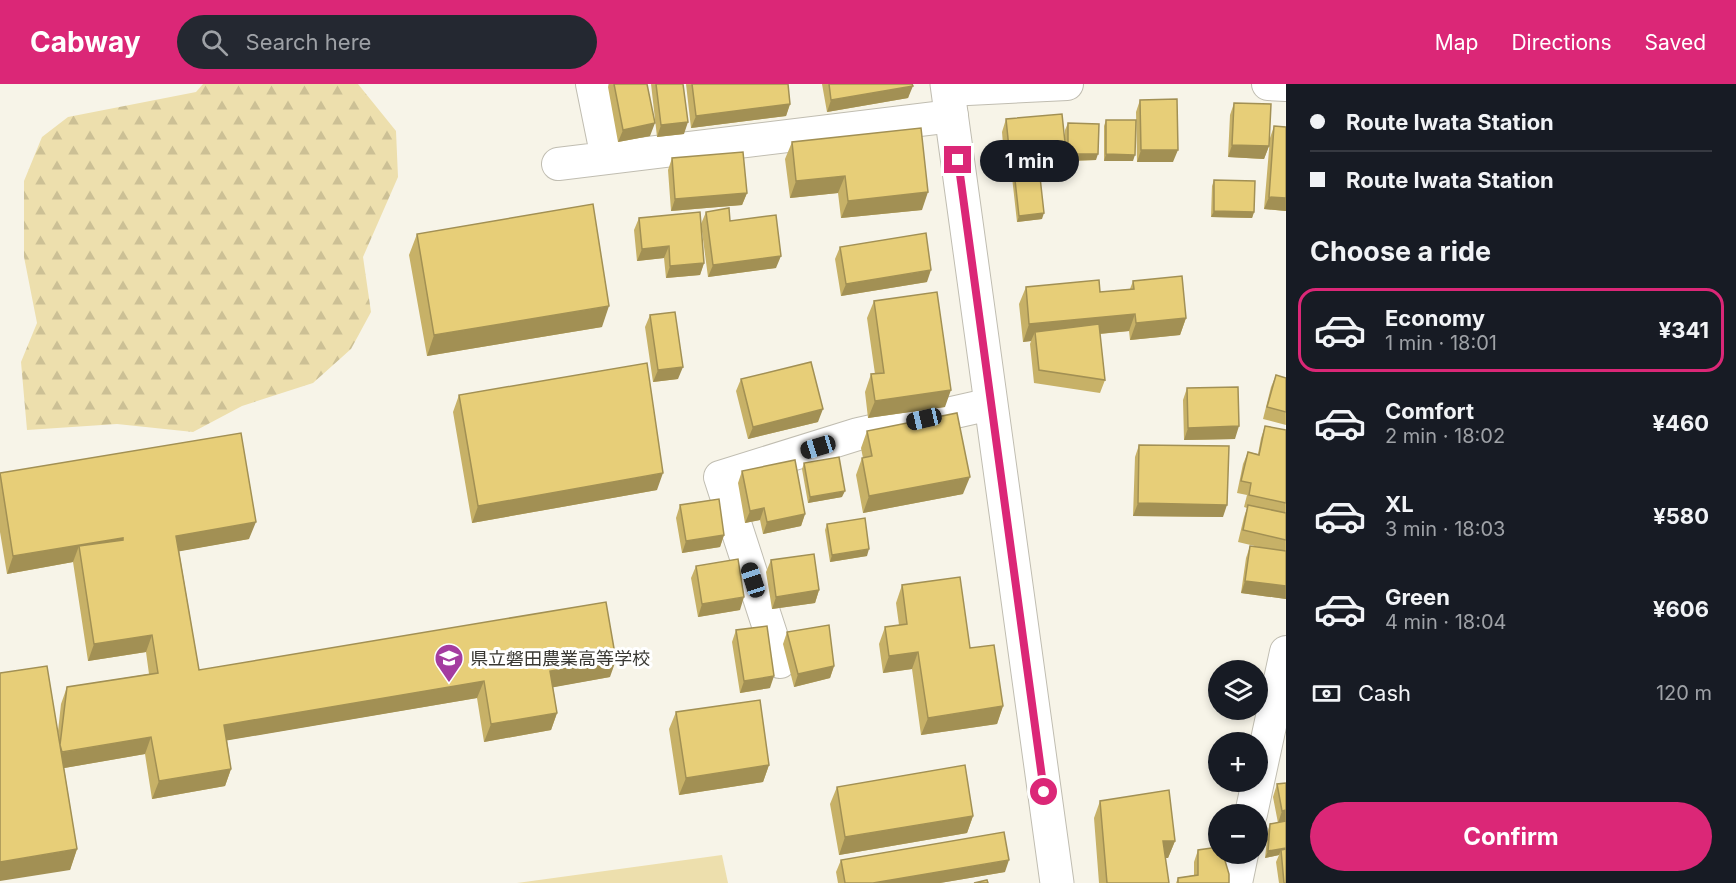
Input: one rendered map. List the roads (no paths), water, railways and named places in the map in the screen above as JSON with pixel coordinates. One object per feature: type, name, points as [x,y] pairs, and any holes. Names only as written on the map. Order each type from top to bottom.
[{"type":"main road","points":[[949,96],[1057,883]]},
{"type":"street","points":[[591,84],[606,158]]},
{"type":"street","points":[[558,164],[606,158],[949,96],[1067,84]]},
{"type":"street","points":[[1268,84],[1286,85]]},
{"type":"street","points":[[780,662],[720,477],[858,434],[991,404]]},
{"type":"street","points":[[1253,804],[1286,652]]},
{"type":"street","points":[[1236,883],[1240,864]]},
{"type":"place","name":"県立磐田農業高等学校","points":[[449,684]]}]
